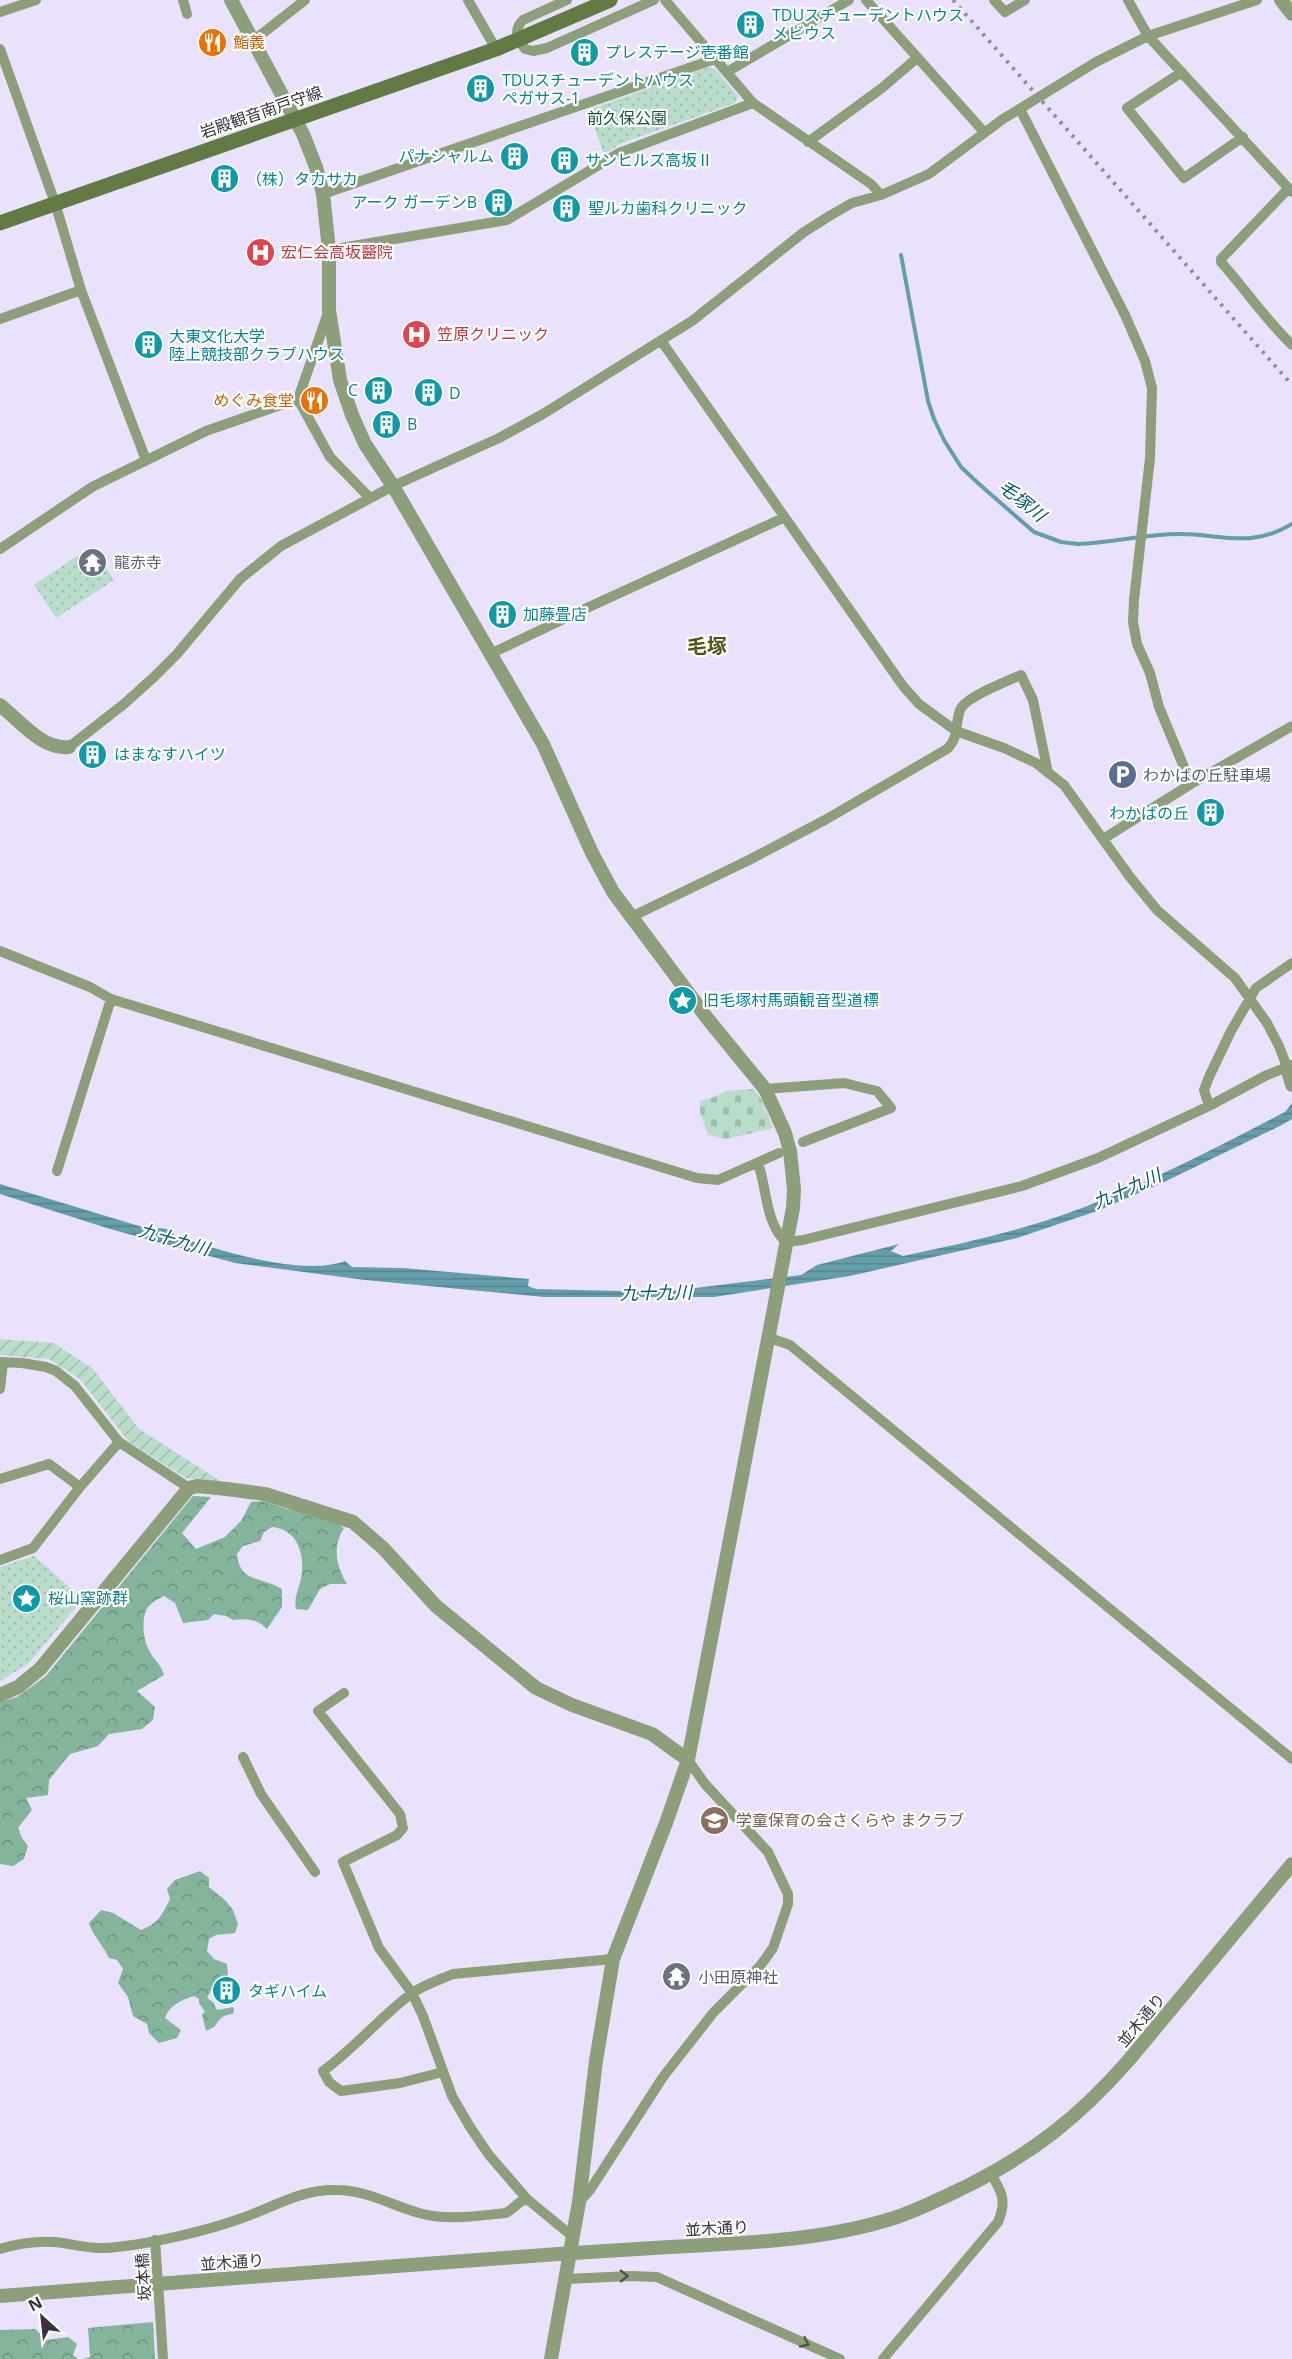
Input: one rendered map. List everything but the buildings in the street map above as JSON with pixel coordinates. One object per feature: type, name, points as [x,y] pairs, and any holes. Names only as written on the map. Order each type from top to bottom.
[{"type":"main road","name":"岩殿観音南戸守線","points":[[0,223],[496,49],[610,0]]},
{"type":"street","points":[[0,12],[36,0]]},
{"type":"street","points":[[183,0],[188,14]]},
{"type":"street","points":[[231,0],[311,152],[323,194],[329,250],[329,310],[340,380],[365,444],[393,486],[543,744],[592,853],[613,892],[707,1018],[765,1089],[785,1133],[790,1152],[794,1189],[793,1208],[688,1760],[613,1959],[596,2061],[579,2202],[551,2359]]},
{"type":"street","points":[[254,40],[305,0]]},
{"type":"street","points":[[468,0],[496,49]]},
{"type":"street","points":[[567,0],[524,20],[516,29],[518,40],[525,49],[533,51],[548,48],[654,0]]},
{"type":"street","points":[[665,0],[753,103],[871,184],[881,195]]},
{"type":"street","points":[[727,72],[849,0]]},
{"type":"street","points":[[866,0],[984,132]]},
{"type":"street","points":[[994,0],[1005,12],[1025,0]]},
{"type":"street","points":[[1128,0],[1148,36],[1243,137],[1290,191],[1221,259],[1221,262],[1256,302],[1276,330],[1292,345]]},
{"type":"street","points":[[0,705],[47,744],[58,748],[69,747],[154,677],[177,654],[240,579],[280,546],[393,486],[499,438],[543,414],[662,342],[710,308],[804,232],[852,203],[881,195],[929,174],[984,132],[1096,62],[1148,36],[1257,0]]},
{"type":"street","points":[[1281,0],[1292,14]]},
{"type":"street","points":[[0,49],[55,203],[81,290],[146,460]]},
{"type":"street","points":[[808,142],[882,88],[917,58]]},
{"type":"street","points":[[323,194],[715,59]]},
{"type":"street","points":[[1182,72],[1127,108],[1184,178],[1243,137]]},
{"type":"street","points":[[329,250],[507,220],[619,153],[753,103]]},
{"type":"street","points":[[1020,109],[1125,315],[1145,361],[1152,388],[1150,458],[1134,600],[1134,622],[1137,644],[1150,673],[1159,707],[1191,784]]},
{"type":"street","points":[[0,319],[81,290]]},
{"type":"street","points":[[329,310],[298,399],[330,457],[370,498]]},
{"type":"street","points":[[662,342],[783,518],[903,686],[919,704],[956,731],[1004,748],[1036,763],[1064,784],[1130,877],[1157,910],[1235,978],[1251,999],[1279,1046],[1290,1072],[1265,1076],[1209,1106],[1098,1158],[1022,1186],[785,1246]]},
{"type":"street","points":[[0,549],[77,495],[146,460],[206,431],[298,399]]},
{"type":"street","points":[[490,654],[783,518]]},
{"type":"street","points":[[631,917],[749,860],[844,810],[947,749],[954,742],[961,708],[968,701],[1021,675],[1033,700],[1048,773]]},
{"type":"street","points":[[1103,839],[1191,784],[1292,726]]},
{"type":"street","points":[[0,951],[90,987],[111,999],[697,1179],[718,1180],[779,1153]]},
{"type":"street","points":[[1209,1106],[1204,1090],[1231,1031],[1256,988],[1292,963]]},
{"type":"street","points":[[57,1171],[111,999]]},
{"type":"street","points":[[765,1089],[843,1083],[877,1091],[891,1108],[803,1142]]},
{"type":"street","points":[[758,1163],[776,1229],[785,1246]]},
{"type":"street","points":[[767,1337],[790,1345],[1292,1759]]},
{"type":"street","points":[[0,1389],[2,1362],[46,1366],[56,1371],[75,1386],[119,1442],[189,1488]]},
{"type":"street","points":[[0,1560],[33,1548],[80,1487],[119,1442]]},
{"type":"street","points":[[0,1479],[50,1464],[80,1487]]},
{"type":"street","points":[[0,1695],[18,1687],[40,1670],[189,1488],[196,1486],[265,1494],[353,1522],[383,1548],[436,1606],[536,1688],[572,1705],[652,1734],[688,1760],[705,1784],[768,1852],[788,1894],[788,1904],[773,1948],[760,1966],[713,2013],[663,2077],[590,2190],[579,2202]]},
{"type":"street","points":[[344,1693],[318,1711],[400,1814],[403,1828],[397,1835],[343,1862],[379,1947],[412,1993],[423,2016],[452,2096],[470,2127],[489,2155],[527,2199],[572,2236]]},
{"type":"street","points":[[243,1757],[261,1794],[315,1872]]},
{"type":"street","name":"並木通り","points":[[0,2296],[569,2254],[741,2244],[854,2229],[896,2217],[991,2174],[1026,2154],[1055,2133],[1105,2087],[1292,1864]]},
{"type":"street","points":[[443,2072],[400,2083],[341,2091],[329,2082],[323,2071],[346,2055],[412,1993],[453,1974],[613,1959]]},
{"type":"street","points":[[883,2359],[998,2222],[1004,2203],[991,2174]]},
{"type":"street","points":[[0,2249],[39,2242],[62,2243],[92,2249],[117,2247],[229,2222],[278,2202],[334,2189],[363,2192],[421,2214],[445,2217],[505,2213],[521,2200],[527,2199]]},
{"type":"street","name":"坂本橋","points":[[155,2240],[163,2359]]},
{"type":"street","points":[[566,2279],[657,2277],[840,2359]]},
{"type":"green space","name":"前久保公園","points":[[709,67],[716,70],[738,96],[735,103],[622,143],[604,154],[588,110]]},
{"type":"green space","points":[[92,546],[114,580],[56,618],[34,585]]},
{"type":"green space","points":[[754,1089],[763,1102],[773,1128],[727,1139],[708,1135],[700,1112],[700,1101],[725,1091]]},
{"type":"green space","points":[[0,1339],[54,1343],[93,1369],[139,1429],[222,1482],[186,1478],[129,1442],[80,1379],[49,1359],[0,1355]]},
{"type":"green space","points":[[193,1496],[211,1497],[182,1533],[196,1549],[225,1537],[241,1521],[251,1502],[264,1501],[332,1520],[344,1528],[338,1542],[337,1556],[340,1570],[347,1584],[330,1584],[320,1589],[308,1610],[296,1609],[302,1572],[299,1549],[292,1536],[272,1527],[264,1532],[260,1541],[243,1546],[237,1554],[239,1564],[247,1575],[282,1589],[282,1607],[267,1629],[252,1620],[233,1620],[214,1614],[208,1620],[183,1623],[175,1603],[164,1596],[151,1604],[144,1616],[144,1635],[151,1654],[164,1675],[137,1691],[155,1707],[153,1720],[142,1729],[109,1734],[98,1746],[70,1754],[49,1780],[48,1795],[26,1798],[32,1810],[18,1828],[28,1846],[24,1859],[13,1866],[0,1864],[0,1702],[17,1697],[46,1676]]},
{"type":"green space","points":[[34,1556],[83,1599],[28,1664],[0,1681],[0,1567]]},
{"type":"green space","points":[[200,1871],[209,1878],[209,1887],[233,1910],[238,1924],[235,1933],[216,1935],[209,1939],[207,1951],[214,1959],[227,1964],[228,1976],[212,1988],[207,1998],[213,2002],[217,2010],[233,2007],[233,2014],[223,2016],[214,2027],[206,2031],[202,2014],[205,2012],[199,1999],[194,1996],[185,1999],[173,2006],[165,2018],[181,2030],[177,2038],[159,2043],[149,2033],[147,2024],[133,2016],[128,1997],[118,1983],[123,1969],[117,1960],[109,1958],[89,1923],[101,1910],[113,1913],[141,1930],[156,1921],[162,1914],[170,1899],[167,1889],[175,1880]]},
{"type":"green space","points":[[153,2322],[155,2359],[83,2359],[90,2357],[88,2328]]},
{"type":"green space","points":[[35,2329],[47,2340],[68,2337],[77,2344],[73,2355],[78,2359],[0,2359],[0,2330]]},
{"type":"water","name":"九十九川","points":[[1292,1103],[1292,1119],[1280,1126],[1164,1182],[1097,1211],[1017,1238],[850,1276],[714,1297],[544,1297],[365,1280],[235,1263],[110,1229],[0,1194],[0,1184],[149,1229],[167,1230],[175,1236],[214,1248],[284,1264],[307,1266],[345,1261],[352,1267],[403,1268],[529,1279],[528,1286],[536,1289],[663,1292],[801,1275],[817,1265],[899,1244],[891,1251],[903,1256],[981,1239],[1038,1223],[1116,1195],[1173,1169],[1285,1112]]},
{"type":"waterway","name":"毛塚川","points":[[901,255],[928,401],[944,440],[961,467],[1034,532],[1061,542],[1078,544],[1166,534],[1249,538],[1277,532],[1292,524]]},
{"type":"railway","points":[[953,0],[1292,385]]},
{"type":"place","name":"TDUスチューデントハウス メビウス","points":[[751,24]]},
{"type":"place","name":"鮨義","points":[[212,42]]},
{"type":"place","name":"プレステージ壱番館","points":[[584,52]]},
{"type":"place","name":"TDUスチューデントハウス ペガサス-1","points":[[481,89]]},
{"type":"place","name":"パナシャルム","points":[[515,156]]},
{"type":"place","name":"サンヒルズ高坂Ⅱ","points":[[564,160]]},
{"type":"place","name":"（株）タカサカ","points":[[225,179]]},
{"type":"place","name":"アーク ガーデンB","points":[[498,202]]},
{"type":"place","name":"聖ルカ歯科クリニック","points":[[567,208]]},
{"type":"place","name":"宏仁会高坂醫院","points":[[260,252]]},
{"type":"place","name":"笠原クリニック","points":[[416,334]]},
{"type":"place","name":"大東文化大学 陸上競技部クラブハウス","points":[[148,345]]},
{"type":"place","name":"C","points":[[379,390]]},
{"type":"place","name":"D","points":[[428,393]]},
{"type":"place","name":"めぐみ食堂","points":[[315,400]]},
{"type":"place","name":"B","points":[[386,424]]},
{"type":"place","name":"龍赤寺","points":[[93,562]]},
{"type":"place","name":"加藤畳店","points":[[502,614]]},
{"type":"place","name":"はまなすハイツ","points":[[93,754]]},
{"type":"place","name":"わかばの丘駐車場","points":[[1122,775]]},
{"type":"place","name":"わかばの丘","points":[[1210,813]]},
{"type":"place","name":"旧毛塚村馬頭観音型道標","points":[[682,1000]]},
{"type":"place","name":"桜山窯跡群","points":[[27,1598]]},
{"type":"place","name":"学童保育の会さくらや まクラブ","points":[[715,1820]]},
{"type":"place","name":"小田原神社","points":[[677,1977]]},
{"type":"place","name":"タギハイム","points":[[227,1991]]},
{"type":"district","name":"毛塚","points":[[707,646]]}]
